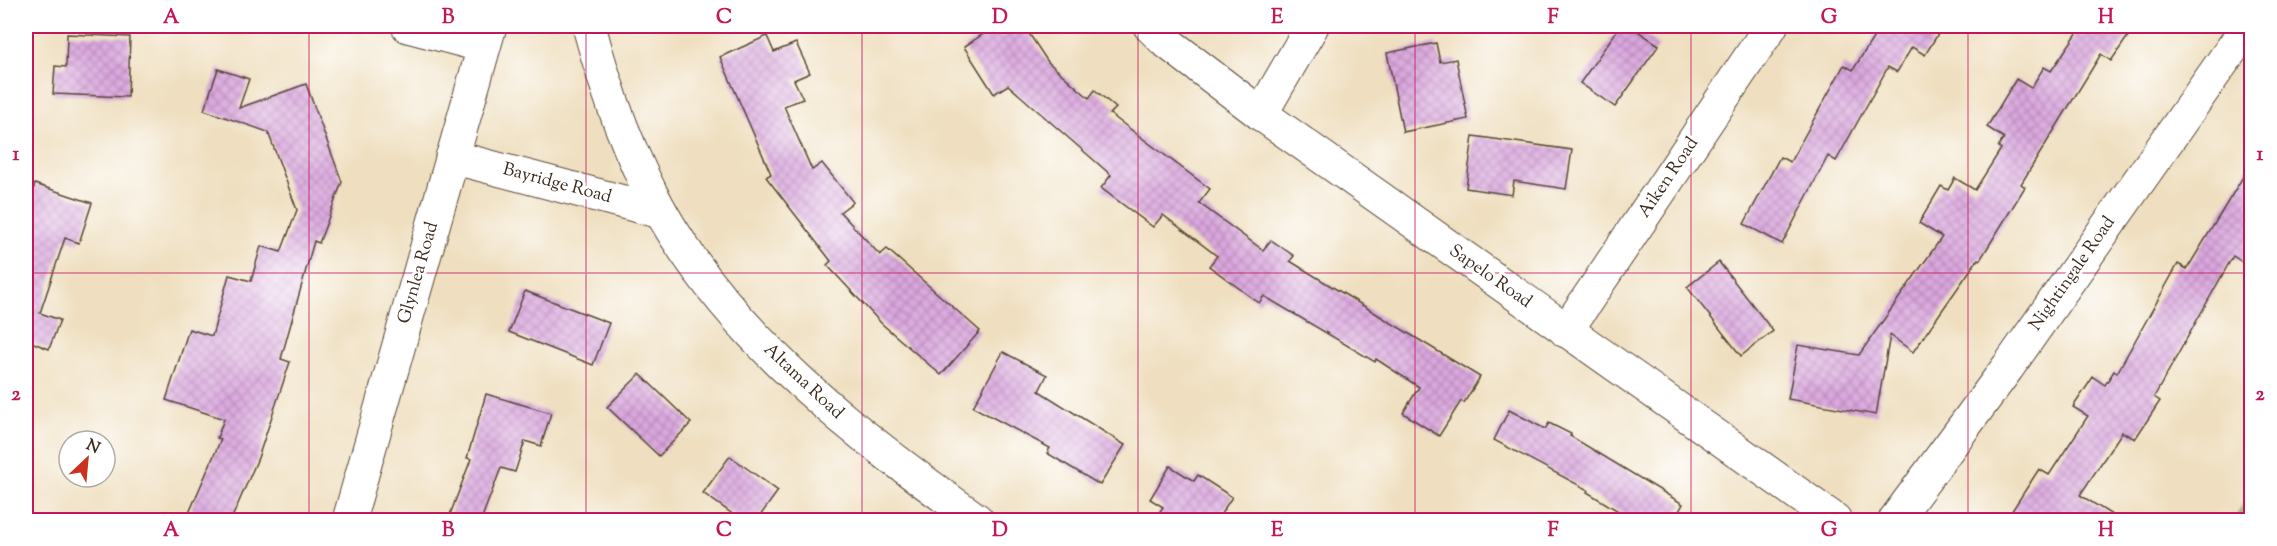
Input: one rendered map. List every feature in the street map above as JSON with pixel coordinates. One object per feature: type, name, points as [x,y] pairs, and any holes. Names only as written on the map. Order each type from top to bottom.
[{"type":"street","points":[[408,26],[487,36]]},
{"type":"street","points":[[589,26],[603,76],[628,145],[661,212]]},
{"type":"street","name":"Sapelo Road","points":[[1150,26],[1164,40],[1261,114],[1566,332],[1835,520]]},
{"type":"street","points":[[1261,114],[1312,26]]},
{"type":"street","name":"Aiken Road","points":[[1566,332],[1772,26]]},
{"type":"street","name":"Nightingale Road","points":[[1895,520],[2008,366],[2248,26]]},
{"type":"street","name":"Glynlea Road","points":[[349,520],[487,36]]},
{"type":"street","name":"Bayridge Road","points":[[452,157],[661,212]]},
{"type":"street","name":"Altama Road","points":[[661,212],[695,264],[736,319],[816,396],[905,470],[977,520]]},
{"type":"green space","points":[[2251,493],[2251,520],[2234,520]]},
{"type":"building","points":[[977,26],[1024,26],[1048,62],[1089,98],[1095,90],[1116,108],[1110,114],[1210,189],[1199,203],[1263,250],[1271,240],[1294,256],[1290,261],[1480,377],[1464,403],[1461,401],[1439,436],[1403,413],[1419,387],[1376,359],[1375,362],[1264,296],[1259,303],[1209,266],[1217,256],[1163,215],[1153,227],[1101,188],[1111,175],[1008,85],[994,94],[964,47],[983,34]]},
{"type":"building","points":[[1620,26],[1630,26],[1659,45],[1615,107],[1580,83]]},
{"type":"building","points":[[1878,26],[1943,26],[1925,55],[1912,47],[1897,72],[1888,67],[1836,161],[1828,156],[1782,244],[1744,224],[1780,157],[1790,162],[1844,65],[1853,70],[1880,27]]},
{"type":"building","points":[[2082,26],[2135,26],[2111,61],[2101,54],[2021,184],[2025,187],[1980,260],[1978,259],[1913,352],[1890,335],[1876,415],[1788,399],[1798,345],[1859,355],[1942,237],[1919,223],[1941,186],[1948,190],[1955,178],[1975,190],[2001,149],[1998,147],[2004,138],[1987,127],[2016,79],[2031,88],[2044,67],[2051,71]]},
{"type":"building","points":[[67,34],[130,37],[128,97],[53,94],[55,66],[66,67]]},
{"type":"building","points":[[767,36],[774,52],[796,43],[810,73],[794,80],[803,99],[784,106],[812,170],[822,163],[853,202],[840,212],[880,255],[887,249],[980,331],[941,375],[882,324],[827,265],[831,261],[766,177],[771,174],[720,57]]},
{"type":"building","points":[[1436,43],[1440,62],[1456,59],[1468,119],[1403,132],[1387,53]]},
{"type":"building","points":[[218,69],[249,79],[239,108],[306,84],[342,182],[319,243],[314,241],[281,359],[290,362],[258,458],[231,520],[186,520],[221,439],[217,438],[224,419],[166,400],[189,329],[212,336],[229,275],[251,281],[261,246],[281,252],[297,210],[268,132],[204,110]]},
{"type":"building","points":[[1473,136],[1572,150],[1566,189],[1514,181],[1512,195],[1466,188]]},
{"type":"building","points":[[2252,162],[2252,245],[2242,262],[2233,256],[2154,397],[2160,401],[2135,439],[2122,432],[2080,495],[2120,520],[2006,520],[2039,469],[2049,475],[2088,416],[2073,407],[2093,377],[2105,385],[2114,371],[2117,373],[2178,264],[2187,269]]},
{"type":"building","points":[[35,184],[92,203],[79,243],[65,238],[40,313],[60,320],[49,349],[31,342],[26,343],[26,213]]},
{"type":"building","points":[[1719,262],[1773,331],[1741,356],[1687,287]]},
{"type":"building","points":[[525,291],[609,323],[593,365],[509,332]]},
{"type":"building","points":[[1003,352],[1047,375],[1039,391],[1125,445],[1100,485],[1047,453],[1050,448],[973,407]]},
{"type":"building","points":[[640,374],[691,423],[659,456],[607,407]]},
{"type":"building","points":[[486,394],[551,413],[541,446],[525,441],[515,472],[501,468],[481,520],[448,520],[471,459],[467,458]]},
{"type":"building","points":[[1509,410],[1545,429],[1549,423],[1571,434],[1570,436],[1683,504],[1674,520],[1633,520],[1587,492],[1588,490],[1494,440]]},
{"type":"building","points":[[730,456],[778,491],[757,520],[741,520],[703,493]]},
{"type":"building","points":[[1170,466],[1194,481],[1198,475],[1232,497],[1217,520],[1154,520],[1163,507],[1150,499]]}]
